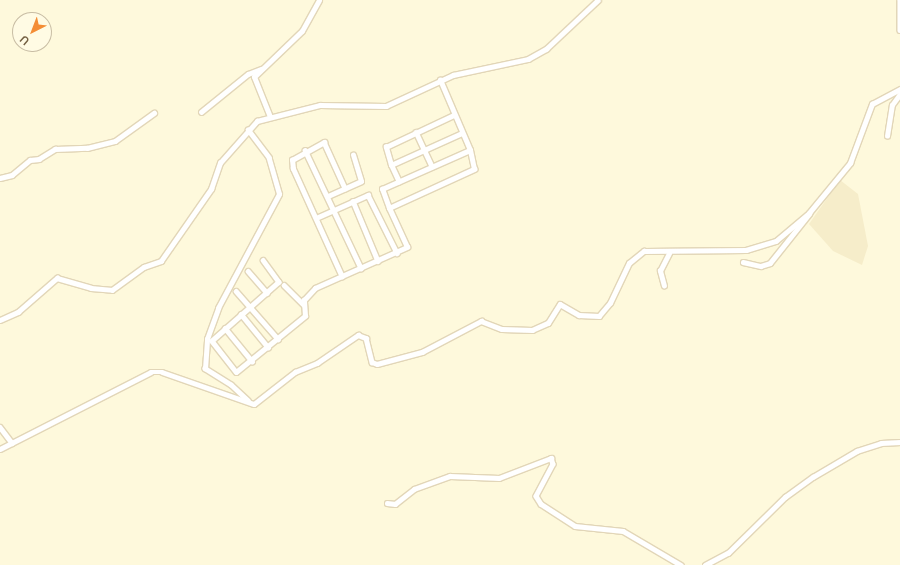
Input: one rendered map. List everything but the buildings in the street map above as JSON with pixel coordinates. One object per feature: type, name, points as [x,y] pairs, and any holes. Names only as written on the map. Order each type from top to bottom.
[{"type":"street","points":[[201,112],[248,74],[261,69],[278,58],[302,30],[319,0]]},
{"type":"street","points":[[0,320],[18,312],[57,278],[91,288],[112,290],[144,267],[161,261],[211,189],[220,163],[248,130],[270,117],[320,105],[386,106],[440,80],[537,55],[598,0]]},
{"type":"street","points":[[900,0],[900,30]]},
{"type":"street","points":[[261,69],[254,80],[265,97],[270,117]]},
{"type":"street","points":[[389,208],[474,170],[470,150],[440,80]]},
{"type":"street","points":[[743,262],[762,266],[770,263],[854,157],[872,104],[900,89]]},
{"type":"street","points":[[887,136],[892,104],[900,94]]},
{"type":"street","points":[[0,178],[12,175],[30,160],[39,159],[55,149],[87,148],[115,141],[154,113]]},
{"type":"street","points":[[398,182],[385,148],[454,115]]},
{"type":"street","points":[[248,130],[269,158],[278,183],[279,194],[218,308],[207,339],[205,369],[231,385],[248,402]]},
{"type":"street","points":[[416,132],[432,167]]},
{"type":"street","points":[[391,165],[462,132]]},
{"type":"street","points":[[342,278],[291,163],[305,150],[324,142],[345,188]]},
{"type":"street","points":[[305,150],[361,268]]},
{"type":"street","points":[[304,305],[315,288],[342,278],[361,268],[397,253],[408,245],[389,208],[382,189],[470,150]]},
{"type":"street","points":[[328,196],[362,179],[353,155]]},
{"type":"street","points":[[316,218],[368,195],[373,199],[397,253]]},
{"type":"street","points":[[353,201],[378,261]]},
{"type":"street","points":[[0,449],[62,414],[155,371],[248,402],[261,401],[295,372],[317,363],[358,335],[366,338],[372,362],[377,364],[422,352],[481,321],[502,329],[532,330],[548,323],[560,304],[578,315],[599,316],[610,303],[632,259],[648,250],[669,253],[759,248],[776,241],[809,213]]},
{"type":"street","points":[[664,286],[660,271],[669,253]]},
{"type":"street","points":[[263,260],[280,280],[267,293],[225,328],[212,342],[226,362],[238,372],[306,316],[304,305],[284,285]]},
{"type":"street","points":[[248,271],[267,293]]},
{"type":"street","points":[[236,291],[278,339]]},
{"type":"street","points":[[241,314],[268,347]]},
{"type":"street","points":[[225,328],[252,361]]},
{"type":"street","points":[[0,427],[12,443]]},
{"type":"street","points":[[705,565],[728,553],[785,497],[813,477],[857,451],[880,443],[900,442]]},
{"type":"street","points":[[387,503],[395,504],[414,488],[450,476],[499,478],[551,458],[553,464],[536,496],[541,504],[575,526],[623,531],[681,565]]},
{"type":"shaded area","points":[[840,180],[858,194],[868,246],[862,265],[833,251],[809,224]]}]
